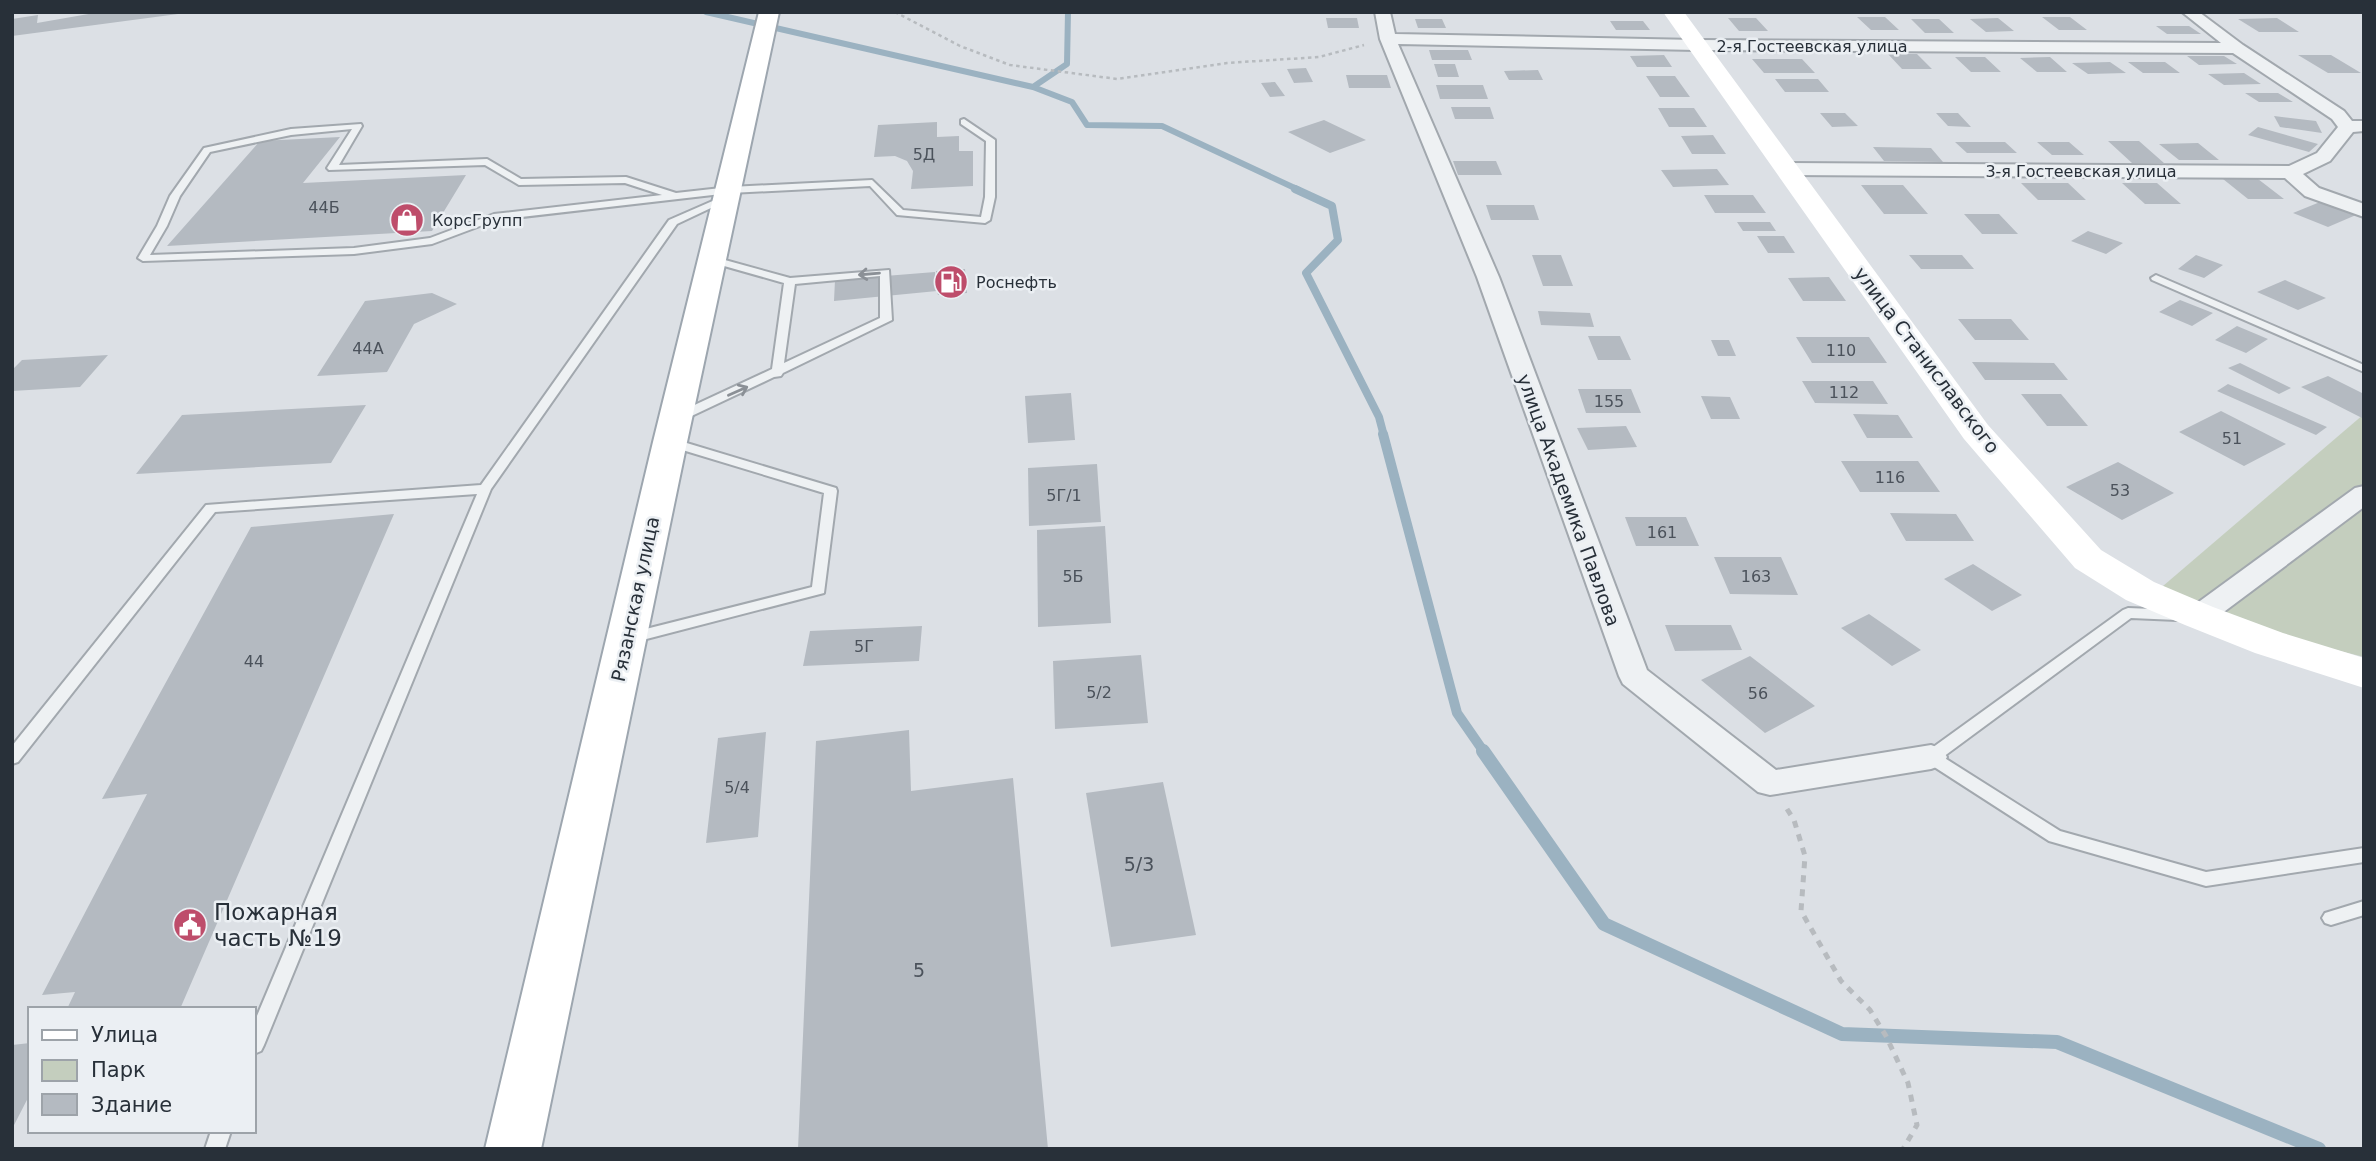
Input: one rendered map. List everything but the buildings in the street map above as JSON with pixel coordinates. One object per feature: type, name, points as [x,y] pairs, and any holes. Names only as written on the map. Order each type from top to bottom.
[{"type":"main road","name":"Рязанская улица","points":[[513,1149],[769,12]]},
{"type":"main road","name":"улица Станиславского","points":[[1673,12],[1976,432],[2088,559],[2140,591],[2199,616],[2281,648],[2364,673]]},
{"type":"street","name":"улица Академика Павлова","points":[[1382,12],[1388,39],[1488,277],[1634,676],[1770,783]]},
{"type":"street","points":[[2189,12],[2237,48],[2356,126],[2316,165],[2290,172]]},
{"type":"street","name":"2-я Гостеевская улица","points":[[1388,39],[1696,45],[2237,48]]},
{"type":"street","name":"3-я Гостеевская улица","points":[[1788,169],[2290,172]]},
{"type":"street","points":[[2290,172],[2312,192],[2364,211]]},
{"type":"street","points":[[2199,616],[2364,494]]},
{"type":"street","points":[[1770,783],[1931,757]]},
{"type":"lane","points":[[675,196],[626,180],[519,182],[487,162],[332,168],[358,126],[290,132],[207,150],[175,196],[143,258],[354,251],[432,241],[494,217],[675,196],[872,183],[900,213],[985,220],[990,197],[991,141],[964,122]]},
{"type":"lane","points":[[256,1040],[485,489],[673,222],[729,194]]},
{"type":"lane","points":[[673,430],[777,373],[886,320],[885,272],[790,281],[714,260]]},
{"type":"lane","points":[[2156,278],[2364,369]]},
{"type":"lane","points":[[777,373],[790,281]]},
{"type":"lane","points":[[626,639],[819,590],[831,491],[673,430]]},
{"type":"lane","points":[[12,758],[211,508],[485,489]]},
{"type":"lane","points":[[2199,616],[2128,613],[1931,757],[2055,836],[2206,879],[2364,855]]},
{"type":"lane","points":[[2331,918],[2364,908]]},
{"type":"path","points":[[895,12],[960,46],[1010,65],[1117,79],[1227,63],[1319,57],[1388,39]]},
{"type":"path","points":[[1770,783],[1794,820],[1805,856],[1801,911],[1841,981],[1870,1010],[1886,1036],[1908,1083],[1917,1125],[1903,1149]]},
{"type":"green space","points":[[2364,414],[2364,657],[2199,616],[2149,598]]},
{"type":"waterway","points":[[706,12],[1033,87]]},
{"type":"waterway","points":[[1033,87],[1067,64],[1068,12]]},
{"type":"waterway","points":[[1033,87],[1072,102],[1087,125],[1162,126],[1299,190]]},
{"type":"waterway","points":[[1295,189],[1332,206],[1338,240],[1306,273],[1379,417],[1384,436]]},
{"type":"waterway","points":[[1383,434],[1457,713],[1484,752]]},
{"type":"waterway","points":[[1483,751],[1604,924],[1842,1034],[2057,1042],[2319,1149]]},
{"type":"place","name":"КорсГрупп","points":[[407,220]]},
{"type":"place","name":"Роснефть","points":[[951,282]]},
{"type":"place","name":"Пожарная часть №19","points":[[190,925]]}]
